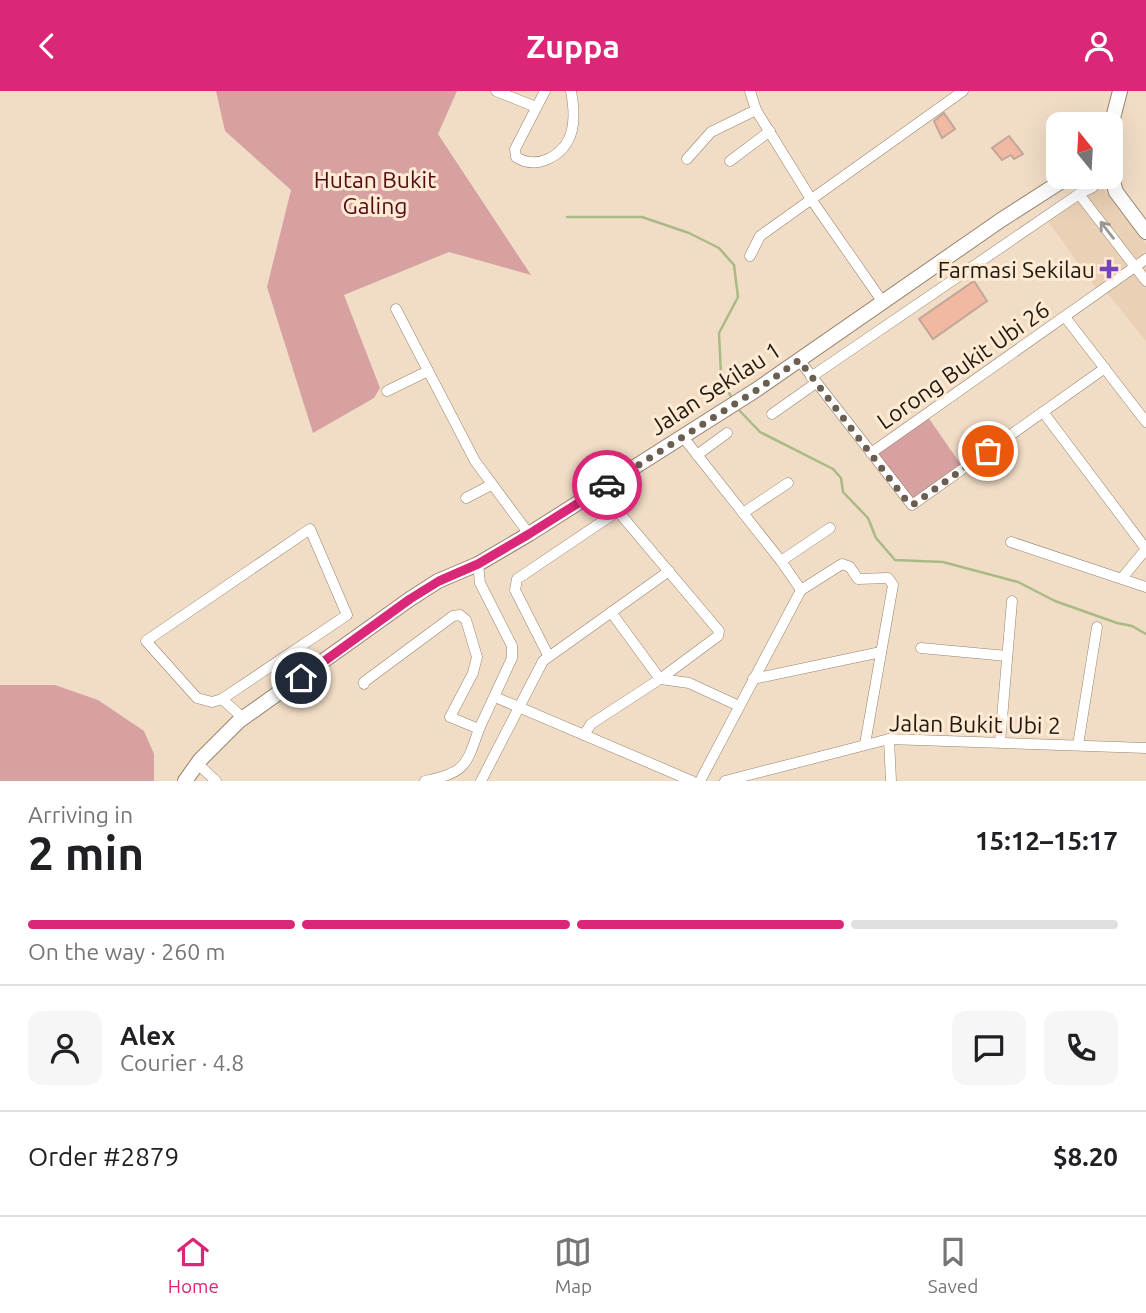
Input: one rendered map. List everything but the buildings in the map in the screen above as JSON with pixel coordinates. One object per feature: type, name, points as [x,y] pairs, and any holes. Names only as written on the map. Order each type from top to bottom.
[{"type":"street","points":[[496,91],[536,107]]},
{"type":"street","points":[[545,91],[515,149],[516,157],[527,163],[548,159],[566,145],[573,120],[571,91]]},
{"type":"street","points":[[761,91],[751,94],[756,110],[811,199],[882,302]]},
{"type":"street","points":[[750,256],[760,236],[964,91]]},
{"type":"street","points":[[1115,112],[1120,91]]},
{"type":"street","points":[[687,159],[712,132],[756,110]]},
{"type":"street","points":[[730,161],[770,131]]},
{"type":"street","name":"Jalan Sekilau 1","points":[[185,781],[200,760],[243,718],[410,599],[529,534],[757,390],[1050,189]]},
{"type":"street","points":[[772,414],[813,380],[1085,189]]},
{"type":"street","points":[[1110,189],[1116,192]]},
{"type":"street","points":[[1115,189],[1146,232]]},
{"type":"street","points":[[1079,194],[1146,281]]},
{"type":"street","name":"Lorong Bukit Ubi 26","points":[[870,453],[1146,260]]},
{"type":"street","points":[[396,309],[475,461],[529,534]]},
{"type":"street","points":[[1065,317],[1146,422]]},
{"type":"street","points":[[799,360],[912,505],[1105,368]]},
{"type":"street","points":[[387,391],[428,371]]},
{"type":"street","points":[[1044,412],[1146,549],[1123,577]]},
{"type":"street","points":[[697,455],[727,433]]},
{"type":"street","points":[[683,437],[801,590]]},
{"type":"street","points":[[743,513],[788,483]]},
{"type":"street","points":[[466,498],[491,485]]},
{"type":"street","points":[[584,735],[591,724],[660,679],[718,636],[719,631],[600,490]]},
{"type":"street","points":[[548,655],[515,590],[517,579],[618,511]]},
{"type":"street","points":[[781,561],[830,528]]},
{"type":"street","points":[[310,529],[347,615],[222,699],[212,702],[197,698],[146,641],[310,529]]},
{"type":"street","points":[[1011,542],[1123,577],[1146,587]]},
{"type":"street","points":[[700,781],[801,590],[842,563],[850,567],[858,579],[888,578],[893,585],[864,744]]},
{"type":"street","points":[[425,781],[449,776],[461,769],[469,757],[512,658],[512,646],[480,583],[478,564]]},
{"type":"street","points":[[481,781],[548,655],[669,571]]},
{"type":"street","points":[[1000,742],[1012,601]]},
{"type":"street","points":[[611,611],[660,679],[689,683],[738,706]]},
{"type":"street","points":[[364,684],[453,616],[460,615],[466,620],[477,657],[473,673],[450,717],[479,729]]},
{"type":"street","points":[[1078,745],[1097,627]]},
{"type":"street","points":[[921,648],[1007,656]]},
{"type":"street","points":[[753,679],[881,652]]},
{"type":"street","points":[[495,697],[692,781]]},
{"type":"street","points":[[222,699],[243,718]]},
{"type":"street","points":[[889,739],[891,781]]},
{"type":"street","name":"Jalan Bukit Ubi 2","points":[[725,781],[889,739],[1146,748]]},
{"type":"street","points":[[200,760],[201,767],[216,781]]},
{"type":"shaded area","points":[[1080,189],[1104,189],[1146,244],[1146,341],[1104,289],[1099,293],[1043,214]]},
{"type":"green space","name":"Hutan Bukit Galing","points":[[216,91],[457,91],[438,134],[531,275],[449,252],[344,295],[380,388],[374,398],[313,433],[267,287],[291,190],[225,131]]},
{"type":"green space","points":[[928,417],[966,472],[911,511],[870,458]]},
{"type":"green space","points":[[0,685],[55,685],[98,700],[144,731],[154,754],[154,781],[0,781]]},
{"type":"waterway","points":[[567,217],[642,217],[689,233],[719,248],[734,265],[738,297],[719,333],[721,375],[732,399]]},
{"type":"waterway","points":[[737,408],[760,432],[833,469],[841,478],[843,492],[868,518],[876,538],[895,560],[943,562],[1018,582],[1055,601],[1132,626],[1146,634]]},
{"type":"way so far","points":[[607,485],[757,390],[799,360],[909,504],[914,504],[988,451]]},
{"type":"place","name":"Farmasi Sekilau","points":[[1109,269]]},
{"type":"route","points":[[301,678],[410,599],[439,581],[478,564],[607,485]]}]
